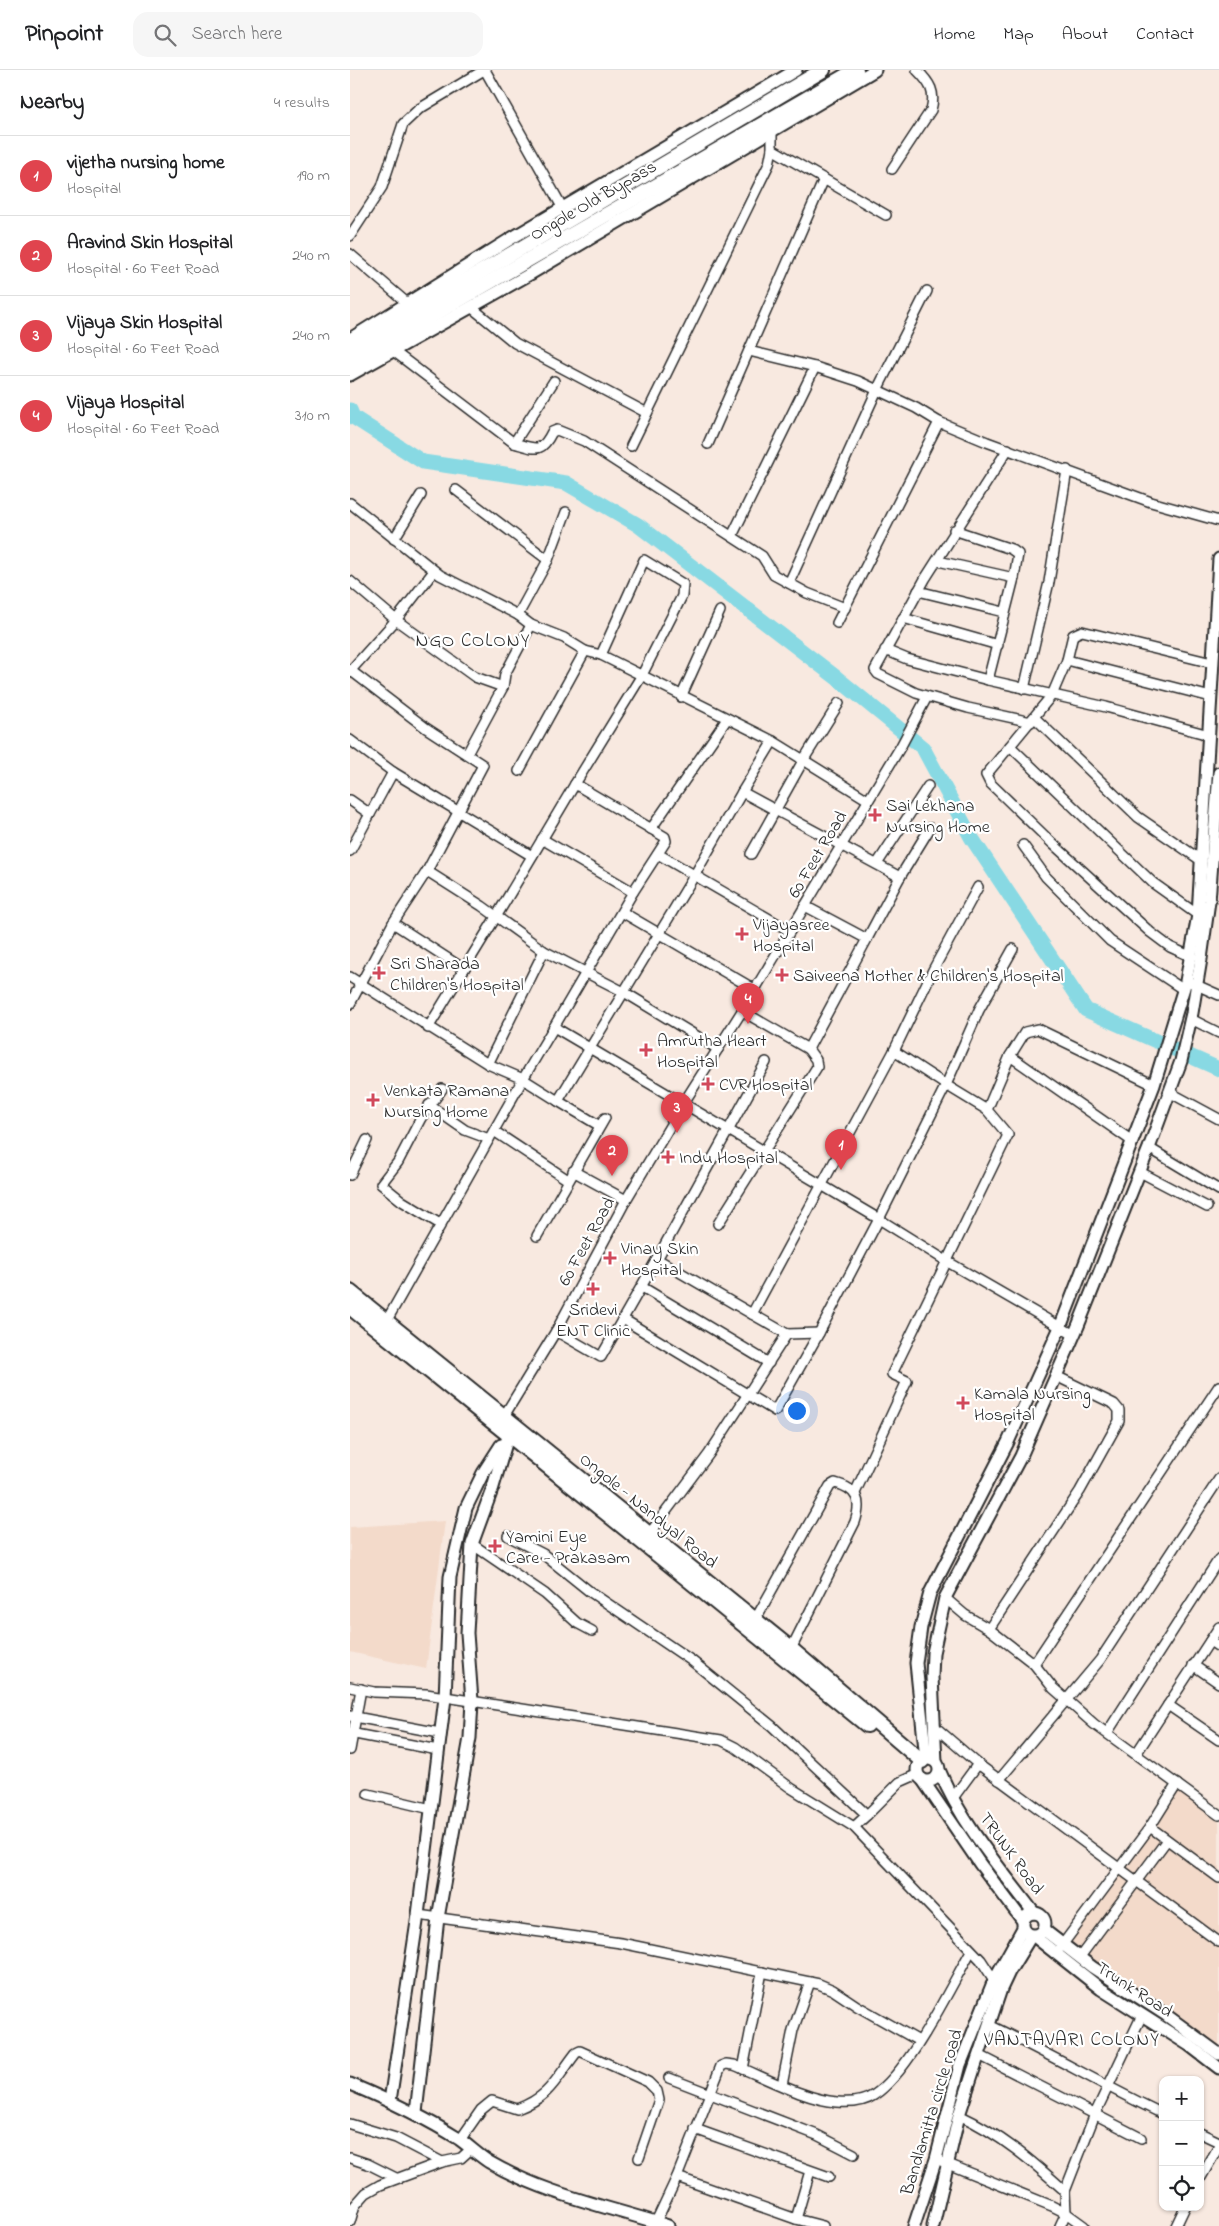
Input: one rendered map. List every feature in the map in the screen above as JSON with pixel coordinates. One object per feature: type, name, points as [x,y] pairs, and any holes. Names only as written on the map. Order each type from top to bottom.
[{"type":"main road","name":"Ongole Old Bypass","points":[[350,349],[566,214],[823,70]]},
{"type":"main road","name":"Ongole Old Bypass","points":[[351,370],[856,70]]},
{"type":"main road","name":"Ongole - Nandyal Road","points":[[350,1292],[387,1320],[506,1425]]},
{"type":"main road","name":"Ongole - Nandyal Road","points":[[350,1307],[506,1425],[926,1768]]},
{"type":"main road","name":"Ongole - Nandyal Road","points":[[646,1538],[791,1649],[926,1768]]},
{"type":"street","points":[[350,236],[382,186],[404,124],[419,109],[485,70],[566,214]]},
{"type":"street","points":[[350,339],[406,303],[566,214],[796,70]]},
{"type":"street","points":[[351,370],[392,350],[530,274],[874,70]]},
{"type":"street","points":[[892,169],[932,110],[933,91],[917,70]]},
{"type":"street","points":[[631,446],[769,164],[772,149],[772,130]]},
{"type":"street","points":[[772,149],[886,215]]},
{"type":"street","points":[[708,444],[824,179]]},
{"type":"street","points":[[350,254],[406,303]]},
{"type":"street","points":[[789,583],[877,390],[927,291]]},
{"type":"street","points":[[471,306],[515,342],[647,413]]},
{"type":"street","points":[[392,350],[514,443],[542,448],[547,444],[552,432],[561,431],[584,441],[762,556],[774,575],[807,593],[845,608]]},
{"type":"street","points":[[749,351],[815,367],[858,381],[939,422],[987,442],[1151,502],[1219,521]]},
{"type":"street","points":[[732,536],[815,367]]},
{"type":"street","points":[[514,443],[554,382]]},
{"type":"street","points":[[837,623],[939,422]]},
{"type":"street","points":[[1008,449],[954,530],[938,561],[918,591],[876,665],[876,672],[916,694],[968,708],[1033,720],[1138,817],[1202,861]]},
{"type":"street","points":[[1024,689],[1049,582],[1067,470]]},
{"type":"street","points":[[456,490],[548,560]]},
{"type":"street","points":[[394,539],[421,495]]},
{"type":"street","points":[[350,503],[434,571],[518,615],[531,624],[564,638],[585,650],[601,655],[681,697],[773,741],[868,800]]},
{"type":"street","points":[[518,615],[548,560],[566,512]]},
{"type":"street","points":[[954,530],[1016,551],[1018,558],[988,680]]},
{"type":"street","points":[[1031,1930],[980,1864],[926,1768],[916,1663],[921,1627],[930,1593],[1008,1442],[1060,1325],[1154,1085],[1185,986],[1192,956],[1198,914],[1219,559]]},
{"type":"street","points":[[428,1028],[574,784],[642,676],[682,596],[683,584],[644,560],[601,655]]},
{"type":"street","points":[[938,561],[1014,578]]},
{"type":"street","points":[[350,1004],[393,923],[426,871],[483,765],[426,728],[351,670],[396,620],[434,571]]},
{"type":"street","points":[[350,581],[396,620],[475,677],[503,687]]},
{"type":"street","points":[[918,591],[1004,612]]},
{"type":"street","points":[[681,697],[720,612]]},
{"type":"street","points":[[903,618],[998,645]]},
{"type":"street","points":[[467,754],[503,687],[505,674],[531,624]]},
{"type":"street","points":[[1192,956],[1170,947],[1150,932],[1052,843],[986,778],[986,773],[1033,720],[1052,695],[1067,660],[1073,635],[1082,631],[1212,663]]},
{"type":"street","points":[[519,771],[585,650]]},
{"type":"street","points":[[885,650],[907,658],[988,680],[1106,707],[1209,735]]},
{"type":"street","points":[[1067,660],[1211,697]]},
{"type":"street","name":"60 Feet Road","points":[[506,1425],[626,1200],[918,718],[927,697]]},
{"type":"street","points":[[750,854],[804,759],[839,703]]},
{"type":"street","points":[[651,829],[728,719]]},
{"type":"street","points":[[350,740],[392,772],[532,856]]},
{"type":"street","points":[[558,1101],[660,934],[773,741]]},
{"type":"street","points":[[1010,746],[1154,883],[1198,914]]},
{"type":"street","points":[[350,852],[392,772]]},
{"type":"street","points":[[926,1768],[934,1726],[933,1653],[945,1598],[1021,1456],[1074,1335],[1140,1172],[1181,1061],[1192,1016],[1209,901],[1219,773]]},
{"type":"street","points":[[387,1320],[491,1135],[633,892],[666,841],[665,837],[574,784]]},
{"type":"street","points":[[877,864],[928,786]]},
{"type":"street","points":[[742,792],[900,877]]},
{"type":"street","points":[[350,800],[370,814]]},
{"type":"street","points":[[808,1049],[900,877],[930,828]]},
{"type":"street","points":[[542,839],[633,892]]},
{"type":"street","points":[[1023,845],[1046,877],[1110,941],[1185,986],[1197,985],[1219,995]]},
{"type":"street","points":[[658,854],[790,931]]},
{"type":"street","points":[[426,871],[544,950],[624,992],[718,1048]]},
{"type":"street","points":[[752,1314],[894,1051],[933,970],[978,887]]},
{"type":"street","points":[[805,906],[867,939]]},
{"type":"street","points":[[622,912],[754,989]]},
{"type":"street","points":[[393,923],[464,969]]},
{"type":"street","points":[[623,1318],[775,1411],[819,1333],[879,1219],[946,1084],[979,1010],[1013,949]]},
{"type":"street","points":[[488,1064],[544,950]]},
{"type":"street","points":[[350,977],[428,1028],[488,1064],[524,1079],[600,1126]]},
{"type":"street","points":[[718,1224],[817,1067],[816,1060],[808,1049],[742,1011]]},
{"type":"street","points":[[1192,1016],[1219,1034]]},
{"type":"street","points":[[554,1027],[1074,1335]]},
{"type":"street","points":[[987,1110],[1010,1056],[1025,1032],[1038,1030],[1154,1085]]},
{"type":"street","points":[[855,1493],[907,1381],[892,1374],[1008,1136],[987,1110],[894,1051]]},
{"type":"street","points":[[1010,1056],[1132,1141]]},
{"type":"street","points":[[556,1331],[601,1357],[642,1287],[766,1062]]},
{"type":"street","points":[[440,1224],[402,1201],[381,1184],[406,1148],[429,1105],[442,1089]]},
{"type":"street","points":[[1169,1092],[1219,1119]]},
{"type":"street","points":[[429,1105],[466,1130],[491,1135],[568,1180]]},
{"type":"street","points":[[537,1236],[573,1171],[606,1118]]},
{"type":"street","points":[[351,1172],[367,1140]]},
{"type":"street","points":[[1149,1148],[1219,1190]]},
{"type":"street","points":[[573,1171],[626,1200]]},
{"type":"street","points":[[1140,1172],[1207,1207]]},
{"type":"street","points":[[657,1259],[787,1334],[819,1333]]},
{"type":"street","points":[[642,1287],[769,1363]]},
{"type":"street","points":[[646,1538],[748,1396],[787,1334]]},
{"type":"street","points":[[989,1629],[1080,1491],[1118,1421],[1118,1410],[1114,1404],[1056,1376]]},
{"type":"street","points":[[1034,1664],[1119,1540],[1219,1386]]},
{"type":"street","points":[[416,2113],[438,1918],[470,1738],[472,1701],[467,1633],[472,1544],[492,1487],[506,1425]]},
{"type":"street","points":[[390,2101],[418,1915],[445,1698],[450,1577],[466,1508],[506,1425]]},
{"type":"street","points":[[999,1780],[1100,1660],[1219,1479]]},
{"type":"street","points":[[755,1620],[830,1486],[835,1483],[855,1493],[859,1502],[856,1522],[791,1649]]},
{"type":"street","points":[[508,1536],[542,1554],[589,1591],[692,1661],[772,1726],[867,1814]]},
{"type":"street","points":[[472,1544],[545,1594],[577,1623],[592,1631]]},
{"type":"street","points":[[1107,1733],[1218,1563]]},
{"type":"street","points":[[945,1598],[965,1615],[989,1629],[1034,1664],[1052,1688],[1107,1733],[1219,1815]]},
{"type":"street","points":[[1136,1754],[1193,1664],[1219,1627]]},
{"type":"street","points":[[1210,1641],[1219,1647]]},
{"type":"street","points":[[1193,1664],[1219,1683]]},
{"type":"street","points":[[350,1687],[472,1701],[721,1740],[734,1747],[791,1788],[854,1826],[981,1960],[999,1983],[989,2025],[959,2115],[933,2226]]},
{"type":"street","points":[[350,1750],[353,1717],[361,1689]]},
{"type":"street","points":[[1168,1704],[1219,1740]]},
{"type":"street","points":[[353,1717],[440,1733]]},
{"type":"street","points":[[934,1726],[999,1780],[1219,1942]]},
{"type":"street","points":[[352,1733],[438,1750]]},
{"type":"street","points":[[953,1798],[978,1764]]},
{"type":"street","points":[[854,1826],[900,1782],[926,1768]]},
{"type":"street","name":"TRUNK Road","points":[[926,1768],[953,1798],[992,1857],[1034,1913],[1044,1919],[1031,1930]]},
{"type":"street","points":[[1059,1949],[1118,1867],[1150,1827],[1177,1784]]},
{"type":"street","points":[[368,1794],[431,1810]]},
{"type":"street","points":[[1150,1827],[1219,1878]]},
{"type":"street","points":[[1082,1954],[1167,1840]]},
{"type":"street","points":[[1031,1930],[1029,1914],[1034,1913]]},
{"type":"street","points":[[418,1915],[621,1943],[810,1982],[833,1990],[919,2042]]},
{"type":"street","name":"Trunk Road","points":[[1031,1930],[1166,2015],[1219,2054]]},
{"type":"street","name":"Bandlamitta circle road","points":[[914,2226],[936,2159],[960,2065],[999,1983],[1031,1930]]},
{"type":"street","name":"Trunk Road","points":[[1059,1949],[1101,1989],[1189,2045],[1219,2068]]},
{"type":"street","points":[[655,2224],[677,2177],[720,2068],[729,2064],[818,2099],[838,2102],[858,2101],[873,2096],[884,2088],[919,2042],[971,1951]]},
{"type":"street","points":[[744,2069],[762,1972]]},
{"type":"street","points":[[782,2085],[793,2030],[810,1982]]},
{"type":"street","points":[[1060,2226],[1066,2213],[1065,2191],[1095,2114],[1142,2015]]},
{"type":"street","points":[[989,2025],[1033,2045],[1108,2087],[1159,2112]]},
{"type":"street","points":[[460,2140],[481,2110],[490,2102],[495,2101],[517,2110],[542,2098],[552,2088],[574,2055],[580,2051],[648,2082],[657,2091],[659,2100],[639,2158]]},
{"type":"street","points":[[979,2055],[1140,2138]]},
{"type":"street","points":[[669,2078],[817,2135],[854,2154]]},
{"type":"street","points":[[350,2084],[416,2113],[431,2124],[460,2140],[489,2162],[540,2185],[655,2224],[668,2226]]},
{"type":"street","points":[[959,2115],[984,2127],[1012,2145],[1065,2191]]},
{"type":"street","points":[[350,2124],[396,2138],[442,2162]]},
{"type":"street","points":[[695,2129],[829,2177]]},
{"type":"street","points":[[1204,2135],[1219,2144],[1204,2172]]},
{"type":"street","points":[[350,2222],[352,2210],[366,2194],[396,2178],[442,2162],[461,2158],[470,2149]]},
{"type":"street","points":[[350,2158],[368,2164],[396,2178]]},
{"type":"street","points":[[936,2159],[1066,2213],[1084,2226]]},
{"type":"street","points":[[796,2219],[810,2170]]},
{"type":"street","points":[[677,2177],[796,2219],[823,2226]]},
{"type":"street","points":[[1176,2226],[1183,2211]]},
{"type":"shaded area","points":[[445,1521],[426,1669],[350,1652],[350,1527]]},
{"type":"shaded area","points":[[1178,1791],[1219,1822],[1219,2051],[1068,1944]]},
{"type":"waterway","points":[[350,410],[353,417],[423,462],[566,483],[638,525],[837,678],[923,748],[971,837],[1086,1010],[1219,1069]]},
{"type":"place","name":"Sai Lekhana Nursing Home","points":[[875,815]]},
{"type":"place","name":"Vijayasree Hospital","points":[[742,934]]},
{"type":"place","name":"Sri Sharada Children's Hospital","points":[[379,973]]},
{"type":"place","name":"Saiveena Mother & Children's Hospital","points":[[782,975]]},
{"type":"place","name":"Vijaya Hospital","points":[[748,1024]]},
{"type":"place","name":"Amrutha Heart Hospital","points":[[646,1050]]},
{"type":"place","name":"CVR Hospital","points":[[708,1084]]},
{"type":"place","name":"Venkata Ramana Nursing Home","points":[[373,1100]]},
{"type":"place","name":"Vijaya Skin Hospital","points":[[677,1133]]},
{"type":"place","name":"Indu Hospital","points":[[668,1157]]},
{"type":"place","name":"vijetha nursing home","points":[[841,1170]]},
{"type":"place","name":"Aravind Skin Hospital","points":[[612,1176]]},
{"type":"place","name":"Vinay Skin Hospital","points":[[610,1258]]},
{"type":"place","name":"Sridevi ENT Clinic","points":[[593,1289]]},
{"type":"place","name":"Kamala Nursing Hospital","points":[[963,1403]]},
{"type":"place","name":"Yamini Eye Care - Prakasam","points":[[495,1546]]},
{"type":"district","name":"NGO COLONY","points":[[473,639]]},
{"type":"district","name":"VANTAVARI COLONY","points":[[1072,2038]]}]
